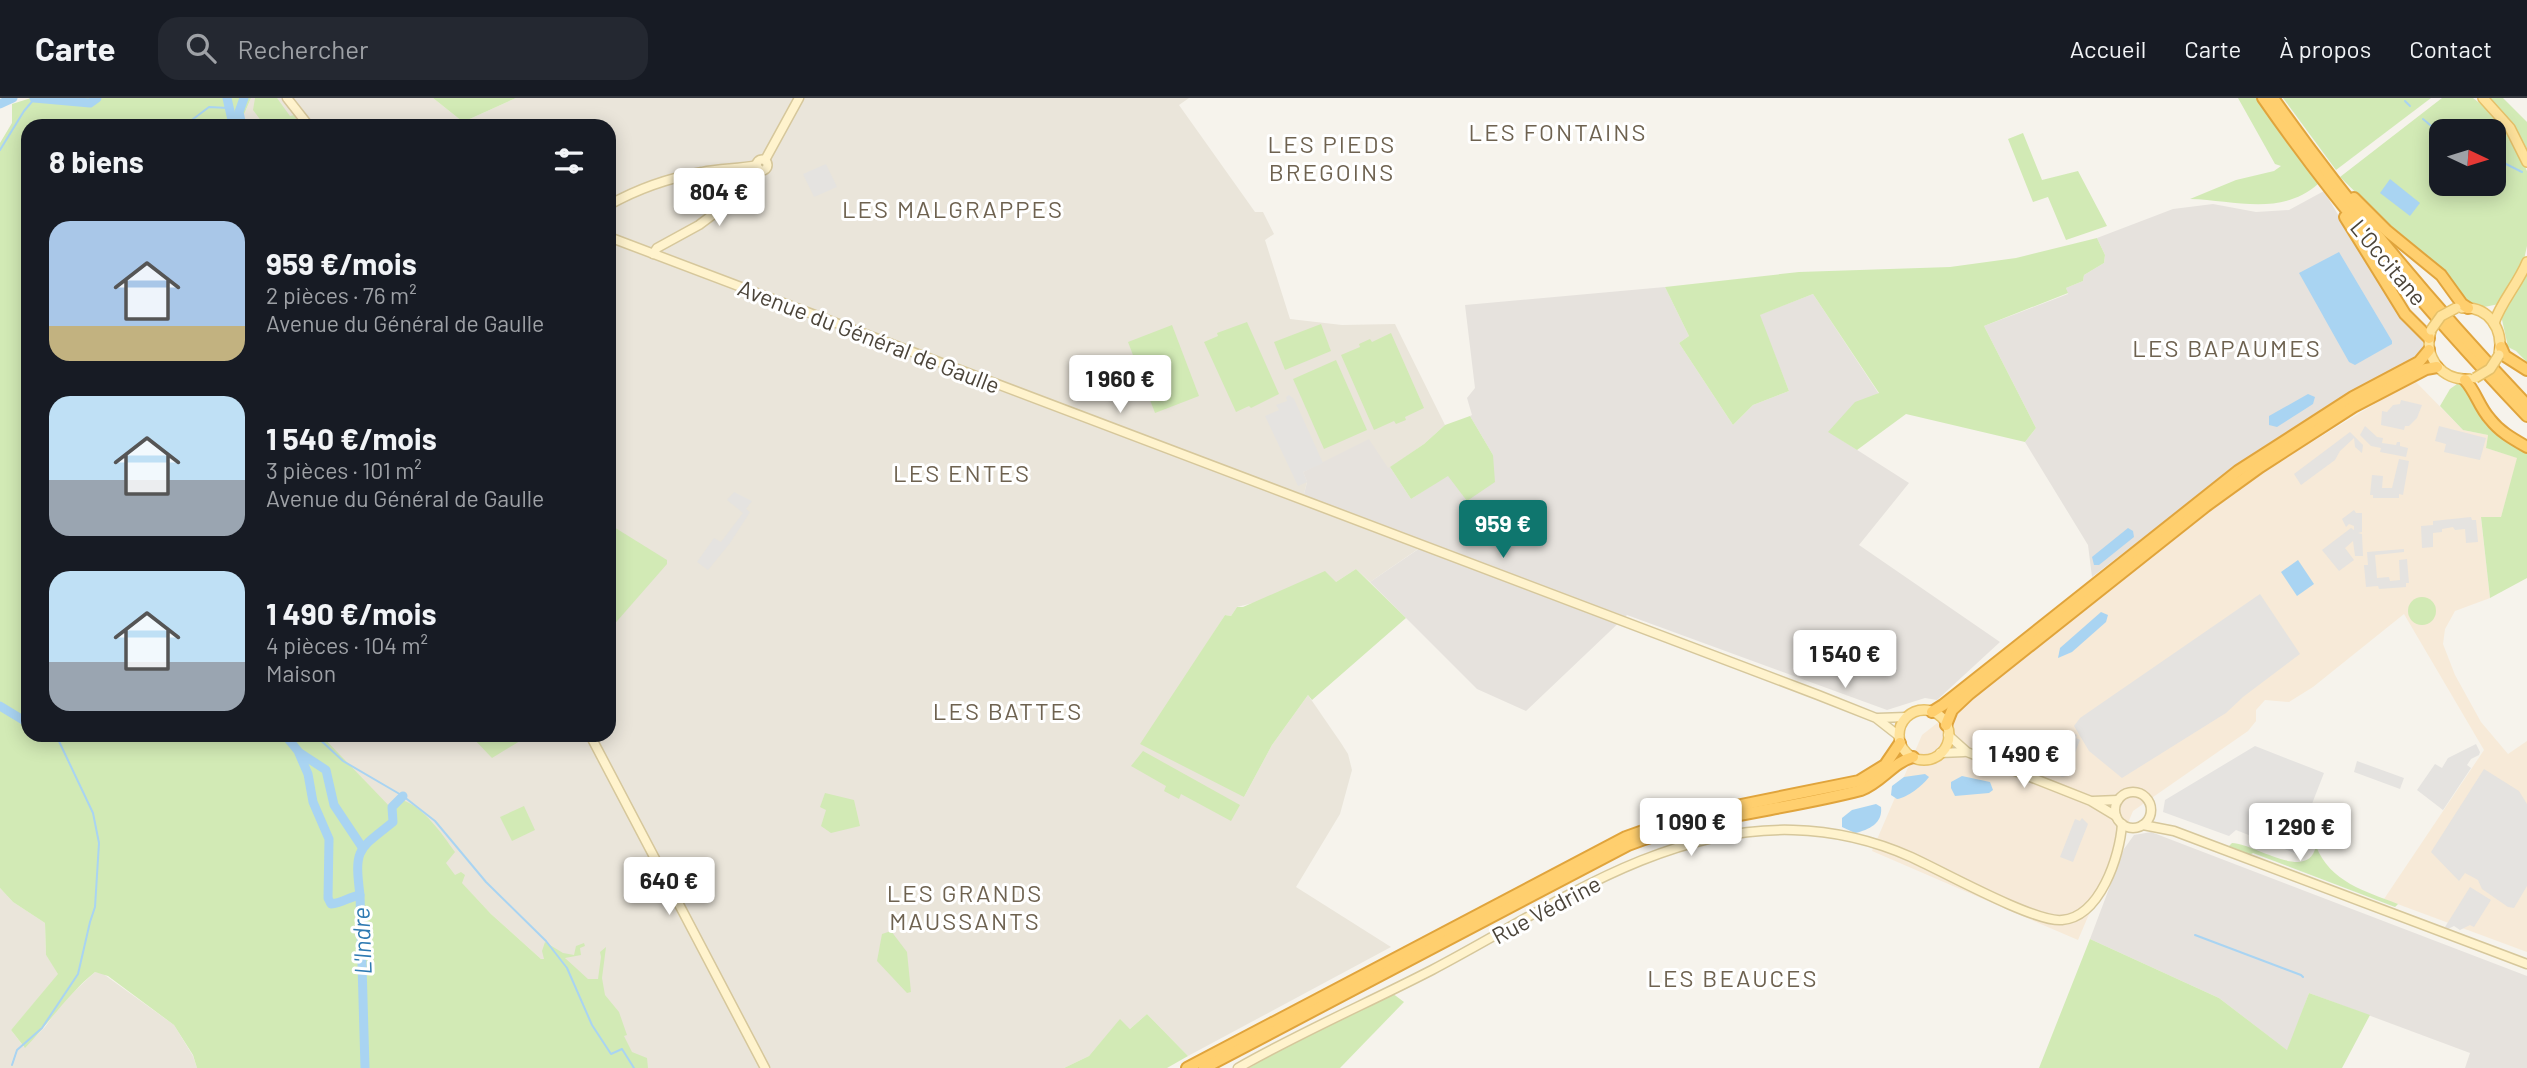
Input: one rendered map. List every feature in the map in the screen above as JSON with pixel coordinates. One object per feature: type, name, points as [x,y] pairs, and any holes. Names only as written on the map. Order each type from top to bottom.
[{"type":"highway","name":"L'Occitane","points":[[2263,98],[2329,188],[2431,312],[2527,416]]},
{"type":"highway","name":"L'Occitane","points":[[2273,98],[2323,166],[2436,306],[2527,405]]},
{"type":"highway","points":[[2323,166],[2387,231],[2441,275],[2462,304],[2462,308]]},
{"type":"highway","points":[[2329,188],[2405,314],[2430,334]]},
{"type":"highway","points":[[1932,712],[1941,708],[2241,475],[2353,397],[2419,362],[2429,350]]},
{"type":"highway","points":[[2500,351],[2527,370]]},
{"type":"highway","points":[[2258,463],[2353,407],[2426,369],[2437,367]]},
{"type":"highway","points":[[2470,379],[2490,419],[2505,434],[2527,447]]},
{"type":"highway","points":[[1947,730],[1952,709],[1969,694],[2241,475]]},
{"type":"highway","points":[[1186,1068],[1626,837],[1682,817],[1859,780],[1885,765],[1900,739]]},
{"type":"highway","points":[[1204,1068],[1628,845],[1704,821],[1861,790],[1878,782],[1901,761],[1913,758]]},
{"type":"main road","points":[[287,98],[304,119]]},
{"type":"main road","points":[[653,254],[657,248],[699,225],[719,210],[760,165],[799,98]]},
{"type":"main road","points":[[2483,98],[2510,128],[2527,162]]},
{"type":"main road","points":[[616,201],[644,187],[718,169],[760,165]]},
{"type":"main road","name":"Avenue du Général de Gaulle","points":[[616,240],[1876,718],[1900,739]]},
{"type":"main road","points":[[2494,323],[2520,280],[2527,262]]},
{"type":"main road","points":[[2484,313],[2494,323],[2500,335],[2500,351],[2490,369],[2470,379],[2451,377],[2437,367],[2429,350],[2430,334],[2441,316],[2462,308],[2484,313],[2493,312],[2502,306]]},
{"type":"main road","points":[[1967,752],[1932,712],[1919,711],[1902,723],[1900,739],[1913,758],[1930,759],[1940,753],[1967,752],[2091,801],[2134,828],[2144,825],[2174,831],[2527,964]]},
{"type":"main road","name":"Avenue du Général de Gaulle","points":[[1876,718],[1906,718]]},
{"type":"main road","points":[[1940,753],[1947,742],[1947,730]]},
{"type":"main road","points":[[594,742],[765,1068]]},
{"type":"main road","points":[[2091,801],[2136,792],[2148,800],[2151,813],[2174,831]]},
{"type":"main road","points":[[2119,820],[2121,797]]},
{"type":"main road","points":[[2144,825],[2151,813]]},
{"type":"main road","name":"Rue Védrine","points":[[2116,853],[2119,820]]},
{"type":"main road","name":"Rue Védrine","points":[[1238,1068],[1434,969],[1601,880],[1657,855],[1716,837],[1765,830],[1795,830],[1847,837],[1909,856],[2037,916],[2054,920],[2076,917],[2092,906],[2116,853],[2134,828]]},
{"type":"shaded area","points":[[251,98],[433,98],[459,119],[242,119]]},
{"type":"shaded area","points":[[516,98],[1189,98],[1179,105],[1255,212],[1263,212],[1274,234],[1265,240],[1290,319],[1342,325],[1395,324],[1445,425],[1424,444],[1388,469],[1323,463],[1303,472],[1307,482],[1303,498],[1421,547],[1370,582],[1356,569],[1336,582],[1237,607],[1231,616],[1225,615],[1200,654],[1244,797],[1272,745],[1308,695],[1341,743],[1348,754],[1352,770],[1340,814],[1296,887],[1391,947],[1188,1056],[1147,1014],[1130,1029],[1120,1020],[1089,1056],[1064,1068],[640,1068],[565,958],[541,959],[491,914],[328,742],[616,742],[616,119],[470,119]]},
{"type":"shaded area","points":[[826,164],[837,187],[814,197],[803,174]]},
{"type":"shaded area","points":[[2324,191],[2372,272],[2424,340],[2422,351],[2417,358],[2338,399],[2255,452],[2092,577],[2088,545],[2025,442],[2036,428],[1984,326],[2068,294],[2066,288],[2083,281],[2084,275],[2104,263],[2105,255],[2097,238],[2173,209],[2213,204],[2256,212],[2289,210]]},
{"type":"shaded area","points":[[1665,287],[1689,336],[1679,343],[1733,425],[1753,405],[1789,391],[1759,315],[1813,294],[1879,394],[1829,432],[1909,483],[1859,545],[2000,642],[1937,700],[1925,698],[1887,710],[1627,615],[1526,711],[1477,689],[1370,582],[1420,548],[1303,498],[1307,482],[1303,472],[1369,439],[1411,499],[1448,475],[1493,455],[1470,416],[1472,415],[1467,398],[1475,388],[1465,305]]},
{"type":"shaded area","points":[[2414,380],[2463,430],[2488,435],[2486,448],[2518,458],[2501,517],[2481,518],[2490,598],[2455,611],[2445,629],[2443,644],[2455,675],[2481,722],[2508,754],[2527,741],[2527,952],[2384,899],[2484,750],[2404,614],[2313,687],[2289,702],[2265,700],[2256,710],[2256,721],[2248,731],[2133,811],[2078,940],[1872,851],[1922,735],[2216,504]]},
{"type":"shaded area","points":[[1289,395],[1294,399],[1323,463],[1303,472],[1307,482],[1298,486],[1265,416],[1279,410],[1276,405],[1287,401],[1286,397]]},
{"type":"shaded area","points":[[2401,400],[2422,405],[2417,418],[2409,426],[2405,426],[2404,430],[2381,425],[2382,411],[2387,412],[2393,405],[2400,404]]},
{"type":"shaded area","points":[[2365,426],[2377,437],[2383,438],[2382,443],[2396,445],[2400,442],[2400,446],[2408,448],[2406,457],[2380,452],[2381,448],[2371,446],[2360,435]]},
{"type":"shaded area","points":[[2439,426],[2486,438],[2480,460],[2444,452],[2446,444],[2435,441]]},
{"type":"shaded area","points":[[2350,432],[2363,445],[2362,453],[2355,447],[2354,438],[2335,460],[2301,485],[2294,474]]},
{"type":"shaded area","points":[[2399,459],[2409,461],[2403,495],[2399,494],[2399,498],[2373,498],[2373,495],[2370,495],[2372,475],[2383,476],[2382,488],[2392,488]]},
{"type":"shaded area","points":[[734,492],[752,501],[746,509],[750,512],[708,570],[697,562],[714,538],[721,542],[743,513],[727,500]]},
{"type":"shaded area","points":[[2354,510],[2356,513],[2362,513],[2362,532],[2358,533],[2362,534],[2363,556],[2355,556],[2353,541],[2345,548],[2354,560],[2339,571],[2322,550],[2351,528],[2354,530],[2354,526],[2349,524],[2346,527],[2342,519]]},
{"type":"shaded area","points":[[2471,517],[2476,520],[2478,542],[2466,543],[2465,529],[2455,530],[2453,527],[2433,533],[2433,547],[2422,548],[2421,526],[2433,525],[2433,521]]},
{"type":"shaded area","points":[[2404,549],[2404,552],[2375,555],[2377,578],[2389,577],[2390,581],[2400,580],[2399,560],[2407,559],[2409,583],[2406,583],[2406,587],[2366,587],[2364,565],[2368,565],[2367,552]]},
{"type":"shaded area","points":[[2260,594],[2300,654],[2226,713],[2122,778],[2089,751],[2074,726],[2080,718]]},
{"type":"shaded area","points":[[2068,731],[2077,735],[2076,738],[2080,740],[2066,776],[2062,777],[2044,768],[2058,732]]},
{"type":"shaded area","points":[[2476,744],[2479,755],[2467,765],[2471,768],[2443,810],[2417,790],[2435,764],[2442,768],[2448,758]]},
{"type":"shaded area","points":[[2255,746],[2324,773],[2308,814],[2302,851],[2297,854],[2236,830],[2229,836],[2163,812],[2165,800]]},
{"type":"shaded area","points":[[2357,761],[2404,778],[2400,789],[2354,772]]},
{"type":"shaded area","points":[[2484,769],[2519,791],[2527,804],[2527,886],[2514,908],[2508,907],[2482,889],[2478,880],[2465,873],[2459,881],[2431,852]]},
{"type":"shaded area","points":[[2082,818],[2088,824],[2073,862],[2060,857],[2075,819],[2080,821]]},
{"type":"shaded area","points":[[2151,832],[2527,976],[2527,1068],[2465,1068],[2470,1053],[2309,993],[2288,1051],[2219,998],[2090,939],[2124,849],[2134,835]]},
{"type":"shaded area","points":[[2470,887],[2491,900],[2474,927],[2470,925],[2460,930],[2454,926],[2448,929],[2445,927]]},
{"type":"shaded area","points":[[0,888],[13,902],[45,923],[46,955],[59,974],[11,1030],[24,1047],[45,1027],[62,1003],[95,972],[102,973],[174,1025],[193,1056],[197,1068],[0,1068]]},
{"type":"green space","points":[[31,98],[251,98],[242,119],[21,119],[21,742],[328,742],[394,811],[402,800],[425,815],[455,852],[446,863],[455,875],[461,872],[465,875],[462,883],[491,914],[541,959],[544,959],[542,951],[545,942],[563,953],[574,955],[576,946],[584,943],[585,946],[580,948],[581,955],[565,958],[588,979],[598,979],[600,952],[606,947],[602,978],[605,995],[619,1012],[627,1035],[624,1036],[632,1052],[647,1058],[648,1068],[197,1068],[193,1055],[174,1025],[108,976],[95,972],[25,1048],[11,1030],[58,974],[46,955],[45,923],[13,902],[0,888],[0,143],[12,123],[12,104]]},
{"type":"green space","points":[[255,98],[277,98],[290,116],[294,115],[297,119],[260,119],[253,110]]},
{"type":"green space","points":[[433,98],[516,98],[470,119],[459,119]]},
{"type":"green space","points":[[2238,98],[2262,98],[2318,184],[2303,194],[2272,204],[2190,199],[2236,180],[2274,171],[2281,166],[2275,164]]},
{"type":"green space","points":[[2283,98],[2431,98],[2336,170]]},
{"type":"green space","points":[[2442,98],[2473,98],[2495,115],[2498,119],[2429,119],[2429,196],[2506,196],[2506,131],[2527,171],[2527,246],[2523,264],[2499,304],[2484,307],[2468,303],[2432,260],[2382,218],[2340,177]]},
{"type":"green space","points":[[2489,98],[2503,98],[2527,122],[2527,152],[2509,121]]},
{"type":"green space","points":[[2023,133],[2042,180],[2078,171],[2107,226],[2066,240],[2048,197],[2033,202],[2008,139]]},
{"type":"green space","points":[[2097,238],[2105,255],[2104,263],[2084,275],[2083,281],[2066,288],[2068,293],[1984,326],[2036,428],[2025,442],[1906,414],[1857,450],[1828,432],[1855,402],[1879,393],[1813,294],[1760,315],[1789,391],[1753,405],[1733,425],[1679,343],[1689,336],[1665,287],[1799,272],[1950,267],[2016,258]]},
{"type":"green space","points":[[2527,274],[2527,362],[2508,347],[2501,315]]},
{"type":"green space","points":[[1247,322],[1279,394],[1251,408],[1249,406],[1236,412],[1204,342],[1218,336],[1217,333]]},
{"type":"green space","points":[[1321,324],[1331,351],[1285,370],[1274,342]]},
{"type":"green space","points":[[1172,325],[1199,396],[1155,413],[1128,342]]},
{"type":"green space","points":[[1391,333],[1424,408],[1405,417],[1406,420],[1396,424],[1394,421],[1374,430],[1341,355],[1360,347],[1359,344],[1370,339],[1372,342]]},
{"type":"green space","points":[[1336,360],[1367,430],[1324,449],[1293,379]]},
{"type":"green space","points":[[2457,384],[2463,384],[2506,440],[2527,454],[2527,578],[2490,598],[2481,517],[2501,517],[2517,458],[2486,448],[2488,435],[2463,430],[2440,406],[2450,389]]},
{"type":"green space","points":[[1470,416],[1493,455],[1495,482],[1467,501],[1448,476],[1411,499],[1390,467],[1424,444],[1445,425]]},
{"type":"green space","points":[[616,528],[667,560],[667,564],[616,622]]},
{"type":"green space","points":[[1356,569],[1406,618],[1312,700],[1308,695],[1272,745],[1244,797],[1140,744],[1225,615],[1231,616],[1237,607],[1243,607],[1325,571],[1336,582]]},
{"type":"green space","points":[[2422,597],[2432,601],[2436,611],[2432,621],[2422,625],[2412,621],[2408,611],[2412,601]]},
{"type":"green space","points":[[477,742],[518,742],[492,758]]},
{"type":"green space","points":[[1143,751],[1240,805],[1231,821],[1181,794],[1179,799],[1164,791],[1166,786],[1131,766]]},
{"type":"green space","points":[[825,793],[854,800],[860,826],[831,833],[821,826],[826,810],[820,807]]},
{"type":"green space","points":[[524,806],[535,830],[512,841],[500,817]]},
{"type":"green space","points":[[2232,843],[2292,862],[2311,857],[2316,846],[2322,858],[2339,877],[2398,904],[2395,907],[2253,853],[2248,856],[2228,847]]},
{"type":"green space","points":[[891,931],[907,952],[911,992],[907,993],[877,961],[882,934]]},
{"type":"green space","points":[[2090,939],[2219,998],[2287,1050],[2309,993],[2370,1015],[2342,1068],[2039,1068]]},
{"type":"green space","points":[[1392,993],[1404,1002],[1340,1068],[1249,1068],[1288,1045]]},
{"type":"green space","points":[[1147,1014],[1188,1056],[1167,1068],[1064,1068],[1089,1056],[1120,1019],[1130,1029]]},
{"type":"water","points":[[2390,179],[2420,203],[2410,216],[2380,193]]},
{"type":"water","points":[[2339,252],[2392,341],[2392,344],[2355,365],[2349,362],[2299,273]]},
{"type":"water","points":[[2308,394],[2315,397],[2313,404],[2277,427],[2269,425],[2269,416]]},
{"type":"water","points":[[2128,528],[2133,531],[2134,537],[2099,565],[2094,565],[2092,557]]},
{"type":"water","points":[[2298,560],[2314,584],[2297,596],[2281,572]]},
{"type":"water","points":[[2101,612],[2108,615],[2106,622],[2072,652],[2058,658],[2060,648]]},
{"type":"water","points":[[1925,774],[1929,777],[1910,794],[1897,799],[1891,795],[1892,786],[1904,777]]},
{"type":"water","points":[[1962,776],[1990,782],[1993,790],[1989,793],[1955,796],[1951,782]]},
{"type":"water","points":[[1876,804],[1881,807],[1880,817],[1870,828],[1855,833],[1842,827],[1842,818],[1852,810]]},
{"type":"waterway","name":"L'Indre","points":[[0,104],[13,98]]},
{"type":"waterway","name":"L'Indre","points":[[34,98],[90,103],[97,98]]},
{"type":"waterway","points":[[0,150],[35,98]]},
{"type":"waterway","points":[[227,98],[232,119]]},
{"type":"waterway","points":[[240,119],[239,112],[244,98]]},
{"type":"waterway","points":[[2405,101],[2410,106]]},
{"type":"waterway","points":[[193,119],[209,107],[228,108]]},
{"type":"waterway","points":[[2423,119],[2429,124]]},
{"type":"waterway","points":[[2506,164],[2522,172]]},
{"type":"waterway","name":"L'Indre","points":[[0,706],[21,719]]},
{"type":"waterway","points":[[12,1065],[17,1050],[42,1028],[78,974],[95,907],[99,843],[93,813],[59,742]]},
{"type":"waterway","name":"L'Indre","points":[[291,742],[298,751],[308,774],[313,802],[329,839],[328,898],[331,904],[360,895]]},
{"type":"waterway","points":[[323,742],[343,761],[403,796],[435,821],[486,882],[546,941],[567,968],[592,1025],[611,1054],[622,1049],[634,1068]]},
{"type":"waterway","points":[[300,753],[326,770],[334,805],[362,847]]},
{"type":"waterway","name":"L'Indre","points":[[365,1068],[359,859],[366,845],[393,822],[392,807],[403,796]]},
{"type":"waterway","points":[[2195,935],[2303,977]]},
{"type":"district","name":"LES FONTAINS","points":[[1558,131]]},
{"type":"district","name":"LES PIEDS BREGOINS","points":[[1332,157]]},
{"type":"district","name":"LES MALGRAPPES","points":[[953,208]]},
{"type":"district","name":"LES BAPAUMES","points":[[2227,347]]},
{"type":"district","name":"LES ENTES","points":[[962,472]]},
{"type":"district","name":"LES BATTES","points":[[1008,710]]},
{"type":"district","name":"LES GRANDS MAUSSANTS","points":[[965,906]]},
{"type":"district","name":"LES BEAUCES","points":[[1733,977]]}]
